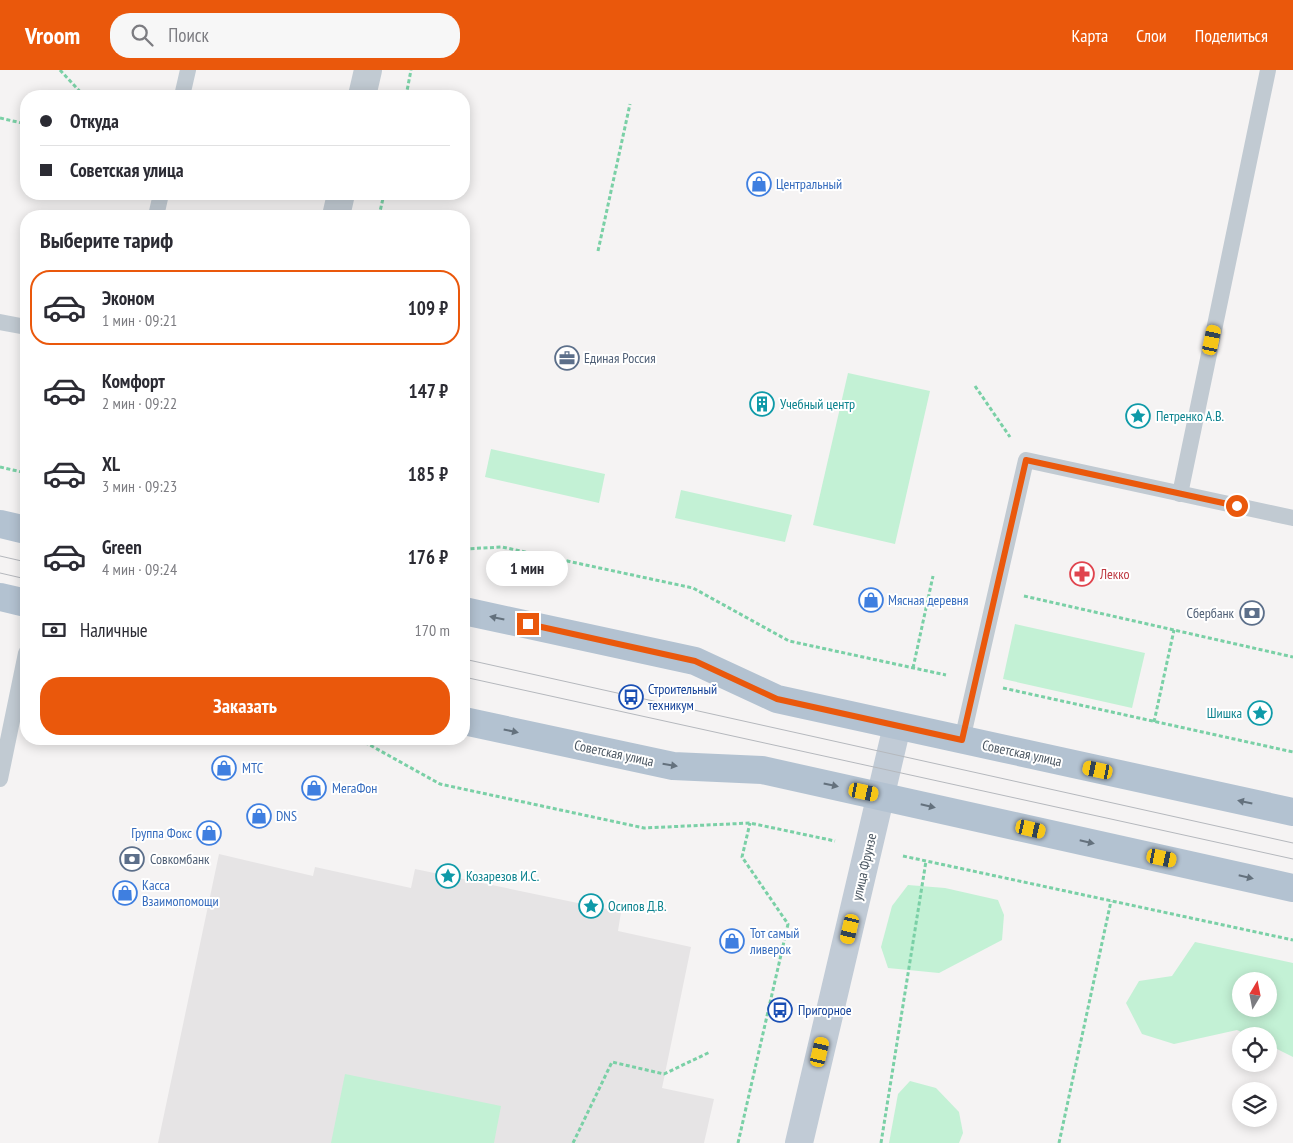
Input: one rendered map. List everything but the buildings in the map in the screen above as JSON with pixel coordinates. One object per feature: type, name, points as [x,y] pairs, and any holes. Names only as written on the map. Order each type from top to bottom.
[{"type":"main road","points":[[0,524],[20,529]]},
{"type":"main road","points":[[0,597],[20,602]]},
{"type":"main road","name":"Советская улица","points":[[470,611],[695,661],[777,699],[1293,812]]},
{"type":"main road","name":"Советская улица","points":[[470,721],[673,766],[762,770],[1293,888]]},
{"type":"street","points":[[363,90],[368,70]]},
{"type":"street","name":"улица Фрунзе","points":[[799,1143],[897,726]]},
{"type":"lane","points":[[183,90],[188,70]]},
{"type":"lane","points":[[1180,494],[1268,70]]},
{"type":"lane","points":[[0,322],[20,327]]},
{"type":"lane","points":[[962,740],[1026,460],[1293,518]]},
{"type":"lane","points":[[0,778],[20,682]]},
{"type":"path","points":[[60,70],[78,90]]},
{"type":"path","points":[[407,90],[411,70]]},
{"type":"path","points":[[598,251],[630,104]]},
{"type":"path","points":[[0,118],[20,123]]},
{"type":"path","points":[[975,386],[1026,460]]},
{"type":"path","points":[[0,467],[20,472]]},
{"type":"path","points":[[470,549],[502,547],[693,588],[789,641],[1293,752]]},
{"type":"path","points":[[913,668],[933,576]]},
{"type":"path","points":[[996,590],[1293,657]]},
{"type":"path","points":[[1154,722],[1174,630]]},
{"type":"path","points":[[370,745],[440,784],[644,828],[750,823],[809,836]]},
{"type":"path","points":[[738,1143],[788,924],[742,857],[750,823]]},
{"type":"path","points":[[868,848],[1293,940]]},
{"type":"path","points":[[881,1143],[926,861]]},
{"type":"path","points":[[1059,1143],[1111,900]]},
{"type":"path","points":[[573,1143],[612,1062],[664,1074],[710,1052]]},
{"type":"shaded area","points":[[219,854],[313,876],[315,867],[411,888],[415,869],[621,912],[618,931],[691,947],[662,1088],[714,1099],[704,1143],[158,1143]]},
{"type":"green space","points":[[848,373],[930,391],[895,544],[813,525]]},
{"type":"green space","points":[[491,449],[605,474],[599,503],[485,477]]},
{"type":"green space","points":[[681,490],[792,515],[785,542],[675,518]]},
{"type":"green space","points":[[1015,624],[1145,653],[1132,708],[1003,679]]},
{"type":"green space","points":[[908,885],[945,888],[998,900],[1004,915],[1002,940],[939,973],[888,968],[881,947],[892,906]]},
{"type":"green space","points":[[1195,942],[1293,963],[1293,1057],[1277,1049],[1277,1027],[1232,1027],[1232,1031],[1174,1044],[1142,1034],[1126,1003],[1139,981],[1172,976]]},
{"type":"green space","points":[[345,1074],[501,1106],[494,1143],[331,1143]]},
{"type":"green space","points":[[910,1081],[936,1088],[959,1112],[963,1133],[959,1143],[889,1143],[898,1094]]},
{"type":"tram line","points":[[0,556],[20,561]]},
{"type":"tram line","points":[[0,573],[20,578]]},
{"type":"tram line","points":[[470,660],[1293,843]]},
{"type":"tram line","points":[[470,678],[1293,859]]},
{"type":"place","name":"Центральный","points":[[759,184]]},
{"type":"place","name":"Единая Россия","points":[[567,358]]},
{"type":"place","name":"Учебный центр","points":[[762,404]]},
{"type":"place","name":"Петренко А.В.","points":[[1138,416]]},
{"type":"place","name":"Лекко","points":[[1082,574]]},
{"type":"place","name":"Мясная деревня","points":[[871,600]]},
{"type":"place","name":"Сбербанк","points":[[1252,613]]},
{"type":"place","name":"Строительный техникум","points":[[631,697]]},
{"type":"place","name":"Шишка","points":[[1260,713]]},
{"type":"place","name":"МТС","points":[[224,768]]},
{"type":"place","name":"МегаФон","points":[[314,788]]},
{"type":"place","name":"DNS","points":[[259,816]]},
{"type":"place","name":"Группа Фокс","points":[[209,833]]},
{"type":"place","name":"Совкомбанк","points":[[132,859]]},
{"type":"place","name":"Козарезов И.С.","points":[[448,876]]},
{"type":"place","name":"Касса Взаимопомощи","points":[[125,893]]},
{"type":"place","name":"Осипов Д.В.","points":[[591,906]]},
{"type":"place","name":"Тот самый ливерок","points":[[732,941]]},
{"type":"place","name":"Пригорное","points":[[780,1010]]},
{"type":"route","points":[[528,624],[695,661],[777,699],[962,740],[1026,460],[1237,506]]}]
